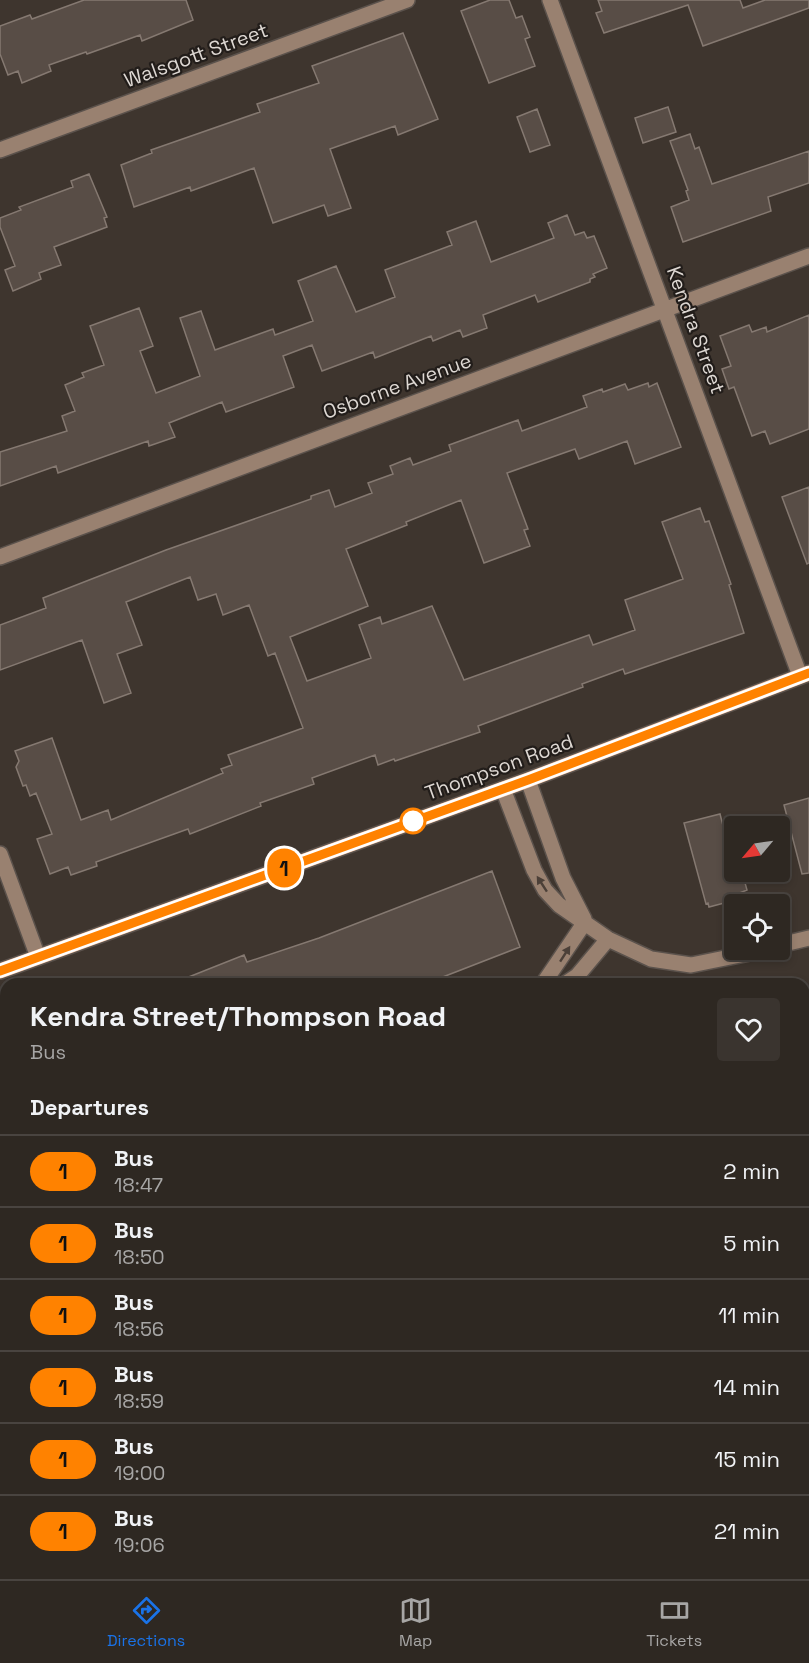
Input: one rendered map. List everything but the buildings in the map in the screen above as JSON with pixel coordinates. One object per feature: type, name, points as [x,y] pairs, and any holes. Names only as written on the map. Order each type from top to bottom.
[{"type":"main road","name":"Thompson Road","points":[[0,971],[528,780],[804,675]]},
{"type":"street","name":"Walsgott Street","points":[[0,150],[407,0]]},
{"type":"street","name":"Kendra Street","points":[[550,0],[804,675]]},
{"type":"street","name":"Osborne Avenue","points":[[0,557],[809,256]]},
{"type":"street","points":[[528,780],[562,878],[585,922]]},
{"type":"street","points":[[503,789],[537,878],[559,905],[608,939],[651,959],[691,964],[724,958]]},
{"type":"street","points":[[0,854],[38,957]]},
{"type":"street","points":[[547,978],[585,922]]},
{"type":"street","points":[[790,943],[809,938]]},
{"type":"street","points":[[574,978],[608,939]]},
{"type":"bus line","name":"1","points":[[0,971],[528,780],[809,673]]}]
